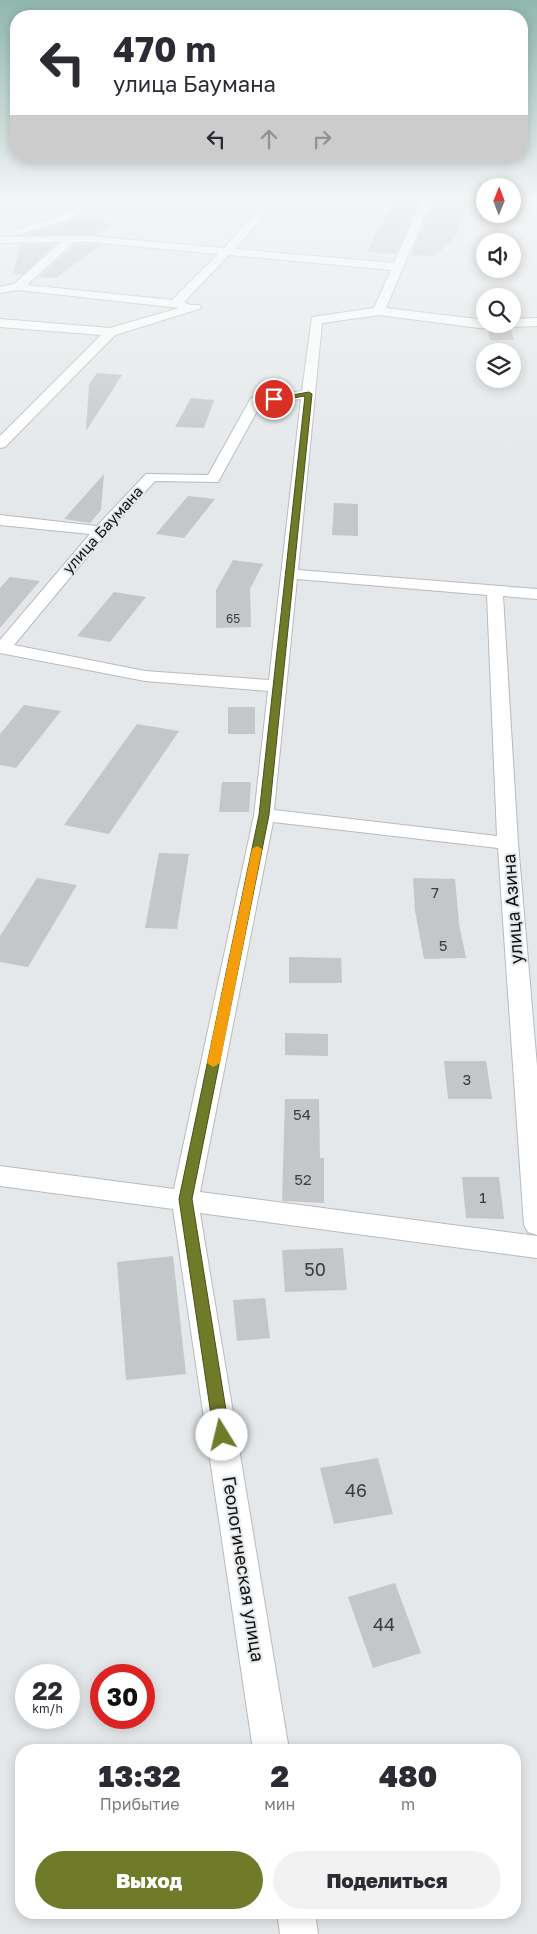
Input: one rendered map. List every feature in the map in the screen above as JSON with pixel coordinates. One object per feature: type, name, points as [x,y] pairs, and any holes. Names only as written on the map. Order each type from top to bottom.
[{"type":"street","points":[[0,322],[111,332],[195,306],[39,289]]},
{"type":"street","points":[[175,304],[189,289]]},
{"type":"street","points":[[389,289],[379,311],[476,324]]},
{"type":"street","name":"Геологическая улица","points":[[270,1744],[186,1199],[264,815],[316,320],[379,311]]},
{"type":"street","points":[[521,323],[537,322]]},
{"type":"street","points":[[0,444],[111,332]]},
{"type":"street","name":"улица Баумана","points":[[1,648],[101,531],[151,477],[213,479],[256,401],[309,394]]},
{"type":"street","points":[[0,520],[101,531]]},
{"type":"street","points":[[289,574],[537,594]]},
{"type":"street","name":"улица Азина","points":[[495,592],[508,843],[537,1225]]},
{"type":"street","points":[[1,648],[145,676],[278,686]]},
{"type":"street","points":[[264,815],[508,843]]},
{"type":"street","points":[[0,1176],[186,1199],[537,1248]]},
{"type":"street","points":[[297,1919],[299,1934]]},
{"type":"building","points":[[489,333],[512,333],[514,340],[490,340]]},
{"type":"building","points":[[97,373],[122,375],[86,431],[89,384]]},
{"type":"building","points":[[191,398],[214,400],[204,428],[175,427]]},
{"type":"building","points":[[104,474],[101,510],[90,523],[64,519]]},
{"type":"building","points":[[188,496],[215,499],[184,538],[156,534]]},
{"type":"building","points":[[334,503],[358,504],[358,536],[332,535]]},
{"type":"building","points":[[233,560],[263,564],[250,589],[251,627],[216,628],[216,590]]},
{"type":"building","points":[[10,577],[40,581],[0,628],[0,588]]},
{"type":"building","points":[[114,592],[146,597],[110,642],[77,636]]},
{"type":"building","points":[[24,705],[61,711],[16,768],[0,765],[0,734]]},
{"type":"building","points":[[228,707],[255,707],[255,734],[228,734]]},
{"type":"building","points":[[137,724],[179,731],[109,834],[64,825]]},
{"type":"building","points":[[222,782],[251,782],[249,812],[219,812]]},
{"type":"building","points":[[159,853],[189,854],[177,929],[145,928]]},
{"type":"building","points":[[37,878],[77,885],[28,967],[0,962],[0,936]]},
{"type":"building","points":[[413,878],[455,879],[459,924],[466,958],[424,959],[415,911]]},
{"type":"building","points":[[289,957],[341,958],[342,983],[289,983]]},
{"type":"building","points":[[285,1033],[328,1034],[328,1056],[285,1055]]},
{"type":"building","points":[[444,1061],[486,1061],[492,1099],[448,1099]]},
{"type":"building","points":[[285,1099],[319,1099],[320,1158],[324,1158],[324,1203],[282,1201]]},
{"type":"building","points":[[462,1177],[499,1177],[504,1219],[466,1218]]},
{"type":"building","points":[[343,1248],[347,1290],[285,1292],[282,1250]]},
{"type":"building","points":[[173,1256],[186,1374],[126,1380],[117,1262]]},
{"type":"building","points":[[265,1298],[270,1338],[237,1341],[233,1300]]},
{"type":"building","points":[[378,1458],[393,1514],[334,1524],[320,1468]]},
{"type":"building","points":[[395,1583],[421,1653],[373,1668],[348,1597]]},
{"type":"slow traffic","points":[[213,1063],[257,849]]},
{"type":"route","points":[[222,1435],[186,1199],[264,815],[309,394],[274,399]]}]
